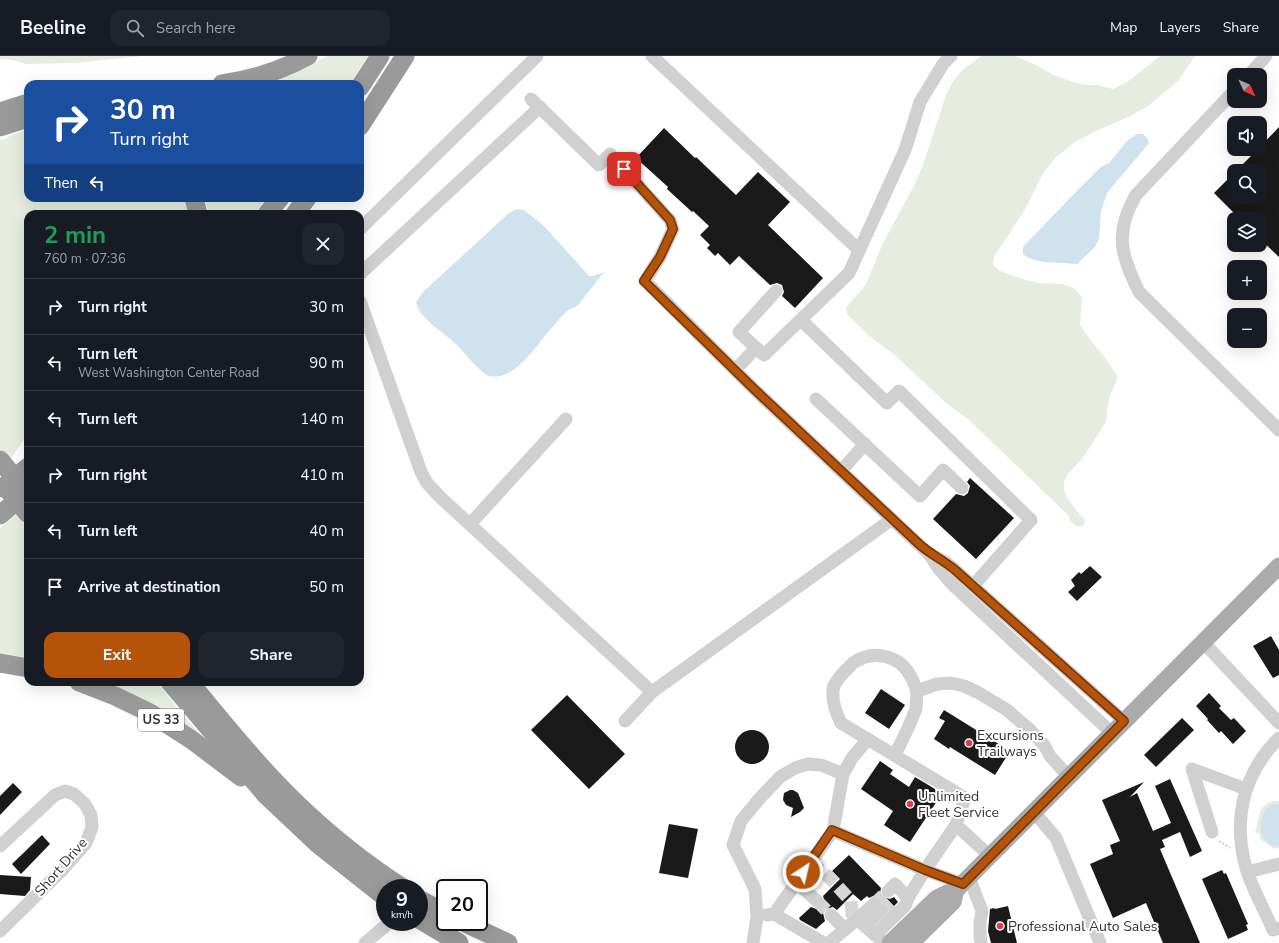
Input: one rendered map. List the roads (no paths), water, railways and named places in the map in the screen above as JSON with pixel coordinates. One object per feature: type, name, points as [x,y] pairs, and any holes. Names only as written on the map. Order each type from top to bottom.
[{"type":"highway","points":[[240,80],[269,72],[308,56]]},
{"type":"highway","points":[[364,81],[380,56]]},
{"type":"highway","points":[[364,120],[404,56]]},
{"type":"highway","points":[[0,112],[24,104]]},
{"type":"highway","points":[[0,127],[24,119]]},
{"type":"highway","points":[[270,210],[277,202]]},
{"type":"highway","points":[[0,460],[24,488]]},
{"type":"highway","points":[[0,490],[24,471]]},
{"type":"highway","points":[[0,480],[24,509]]},
{"type":"highway","points":[[0,514],[24,496]]},
{"type":"highway","points":[[0,663],[24,667]]},
{"type":"highway","name":"US 33","points":[[89,686],[115,696],[156,717],[192,740],[233,772],[266,795],[318,844],[376,890]]},
{"type":"highway","points":[[173,686],[266,795]]},
{"type":"highway","points":[[192,686],[252,756],[294,800],[330,833],[388,879]]},
{"type":"highway","points":[[207,686],[212,697],[252,756]]},
{"type":"highway","points":[[428,924],[459,943]]},
{"type":"highway","points":[[482,931],[508,943]]},
{"type":"main road","points":[[911,943],[953,902],[963,884],[990,856],[1279,566]]},
{"type":"main road","points":[[890,943],[937,898],[963,884]]},
{"type":"street","points":[[364,225],[538,56]]},
{"type":"street","points":[[652,56],[859,250]]},
{"type":"street","points":[[776,291],[739,332],[764,355],[849,273],[905,150],[920,102],[943,64],[951,56]]},
{"type":"street","points":[[1255,68],[1266,56]]},
{"type":"street","points":[[1227,98],[1136,195],[1128,210],[1124,222],[1122,236],[1123,250],[1127,267],[1139,292],[1279,430]]},
{"type":"street","points":[[364,270],[535,103],[599,165],[610,154],[670,220],[673,229],[660,257],[644,281],[735,370],[928,553],[953,585],[1112,733]]},
{"type":"street","points":[[364,312],[421,472],[427,483],[440,497],[652,692]]},
{"type":"street","points":[[801,320],[887,403],[899,391],[1031,520],[973,586]]},
{"type":"street","points":[[735,370],[756,348]]},
{"type":"street","points":[[816,399],[920,496],[943,470],[962,488]]},
{"type":"street","points":[[470,524],[566,419]]},
{"type":"street","points":[[841,471],[865,444]]},
{"type":"street","points":[[625,721],[652,692],[892,519]]},
{"type":"street","points":[[928,553],[945,562],[1124,721]]},
{"type":"street","points":[[1203,642],[1279,723]]},
{"type":"street","points":[[861,922],[879,939],[905,906],[898,894],[925,870],[956,825],[965,798],[841,723],[834,706],[833,689],[852,664],[866,657],[881,655],[892,658],[902,665],[911,676],[917,691],[916,709],[895,755]]},
{"type":"street","points":[[917,691],[937,684],[951,683],[964,686],[979,693],[1007,710],[1030,730],[1044,745],[1050,756],[1069,777]]},
{"type":"street","points":[[1279,738],[1258,764],[1246,789],[1240,815],[1241,845],[1248,872],[1274,930],[1279,928]]},
{"type":"street","points":[[774,914],[832,830],[843,774],[852,758],[868,739]]},
{"type":"street","points":[[753,943],[757,917],[755,889],[733,845],[742,821],[759,799],[780,777],[795,768],[808,764],[821,765],[843,774]]},
{"type":"street","points":[[1212,832],[1192,768],[1246,789]]},
{"type":"street","name":"Short Drive","points":[[0,846],[54,795],[65,791],[74,794],[85,804],[91,815],[92,827],[86,843],[64,868],[0,931]]},
{"type":"street","points":[[1034,812],[1056,838],[1100,943]]},
{"type":"street","points":[[956,825],[990,856]]},
{"type":"street","points":[[832,830],[925,870],[963,884],[982,911],[980,923],[981,943]]},
{"type":"street","points":[[1248,872],[1279,864]]},
{"type":"street","points":[[796,882],[817,901]]},
{"type":"street","points":[[829,943],[845,929],[861,922],[877,907]]},
{"type":"street","points":[[757,917],[774,914],[824,943]]},
{"type":"street","points":[[831,915],[845,929]]},
{"type":"street","points":[[365,943],[379,931]]},
{"type":"water","points":[[1137,134],[1143,134],[1149,143],[1107,193],[1101,211],[1099,239],[1095,247],[1077,264],[1034,260],[1023,254],[1023,247],[1102,166],[1109,163],[1128,140]]},
{"type":"water","points":[[517,209],[524,210],[544,226],[589,276],[604,272],[579,304],[576,307],[569,309],[562,316],[525,360],[516,368],[497,377],[487,375],[479,369],[455,343],[426,319],[418,308],[416,302],[423,292],[509,213]]},
{"type":"water","points":[[1272,804],[1279,804],[1279,846],[1271,845],[1266,841],[1262,836],[1260,829],[1263,815],[1266,809]]},
{"type":"tunnel","points":[[810,862],[829,877],[851,901],[852,914],[857,919]]},
{"type":"tunnel","points":[[874,904],[888,891]]},
{"type":"tunnel","points":[[881,911],[895,898]]},
{"type":"tunnel","points":[[817,901],[831,915]]},
{"type":"place","name":"Excursions Trailways","points":[[969,743]]},
{"type":"place","name":"Unlimited Fleet Service","points":[[910,804]]},
{"type":"place","name":"Professional Auto Sales","points":[[1000,926]]}]
